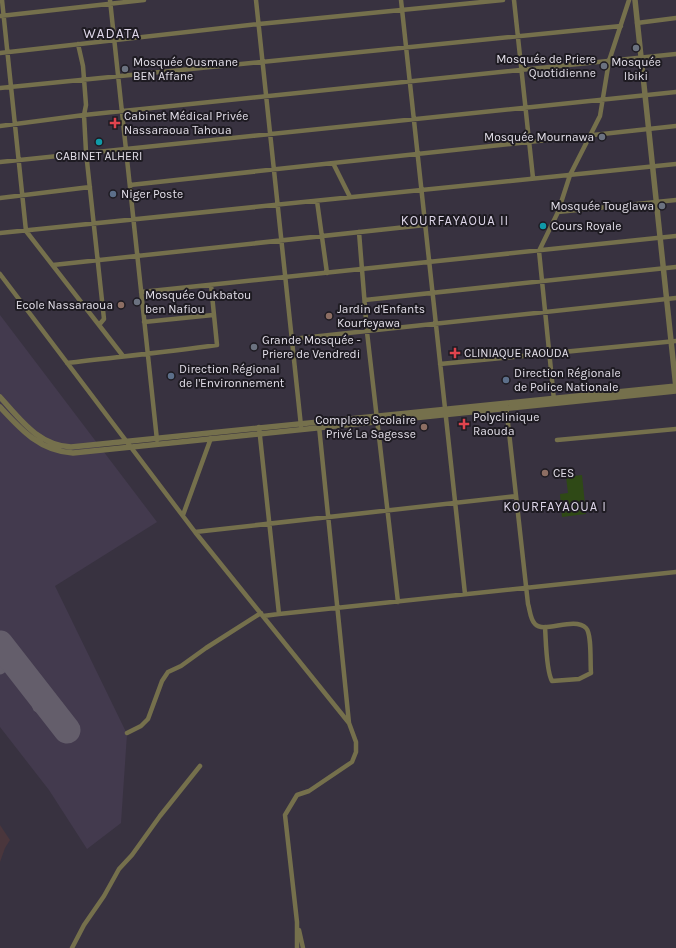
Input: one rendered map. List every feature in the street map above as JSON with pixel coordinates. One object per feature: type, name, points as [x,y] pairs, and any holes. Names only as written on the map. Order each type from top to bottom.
[{"type":"street","points":[[2,0],[2,16],[26,231],[124,356]]},
{"type":"street","points":[[2,16],[110,2],[144,0]]},
{"type":"street","points":[[256,0],[301,426]]},
{"type":"street","points":[[401,0],[465,594]]},
{"type":"street","points":[[0,53],[259,24],[502,0]]},
{"type":"street","points":[[514,0],[532,178]]},
{"type":"street","points":[[554,401],[539,251],[558,212],[570,174],[600,116],[609,61],[629,0]]},
{"type":"street","points":[[0,407],[32,439],[54,450],[73,453],[131,447],[157,441],[213,432],[319,425],[554,401],[676,386],[674,341],[663,268],[635,0]]},
{"type":"street","points":[[110,2],[157,441]]},
{"type":"street","points":[[637,23],[676,18]]},
{"type":"street","points":[[0,88],[118,77],[262,60],[620,26]]},
{"type":"street","points":[[78,44],[86,105],[84,115],[86,152],[104,318],[99,324]]},
{"type":"street","points":[[0,126],[84,115],[676,54]]},
{"type":"street","points":[[0,162],[676,92]]},
{"type":"street","points":[[130,185],[676,126]]},
{"type":"street","points":[[333,163],[350,197]]},
{"type":"street","points":[[0,233],[676,164]]},
{"type":"street","points":[[0,198],[90,187]]},
{"type":"street","points":[[558,212],[676,200]]},
{"type":"street","points":[[317,201],[327,273]]},
{"type":"street","points":[[53,265],[425,225]]},
{"type":"street","points":[[359,232],[367,332],[398,602]]},
{"type":"street","points":[[141,292],[676,236]]},
{"type":"street","points":[[365,300],[433,294],[676,267]]},
{"type":"street","points":[[0,274],[195,532],[349,723]]},
{"type":"street","points":[[67,363],[124,356],[148,355],[217,345],[210,285]]},
{"type":"street","points":[[292,339],[676,298]]},
{"type":"street","points":[[144,322],[214,315]]},
{"type":"street","points":[[440,364],[674,341]]},
{"type":"street","points":[[554,401],[676,391]]},
{"type":"street","points":[[0,397],[34,434],[54,444],[71,447],[126,442],[211,439],[260,430]]},
{"type":"street","points":[[506,406],[528,604],[531,617],[535,624],[540,627],[579,624],[586,628],[589,635],[591,673],[579,679],[552,681],[550,678],[545,627]]},
{"type":"street","points":[[303,948],[297,922],[285,815],[297,795],[309,791],[352,762],[356,752],[356,742],[349,723],[319,425]]},
{"type":"street","points":[[557,440],[676,429]]},
{"type":"street","points":[[260,430],[279,614]]},
{"type":"street","points":[[183,515],[213,432]]},
{"type":"street","points":[[195,532],[516,496]]},
{"type":"street","points":[[127,732],[142,726],[148,718],[162,681],[168,672],[181,666],[206,648],[262,615],[676,572]]},
{"type":"street","points":[[72,948],[84,925],[104,896],[119,869],[200,766]]},
{"type":"street","points":[[296,948],[297,922]]},
{"type":"shaded area","points":[[0,315],[157,522],[55,586],[127,734],[121,823],[87,849],[49,790],[0,727]]},
{"type":"shaded area","points":[[0,825],[10,840],[5,848],[0,862]]},
{"type":"green space","points":[[582,475],[586,514],[562,517],[560,494],[568,493],[566,477]]},
{"type":"taxiway","points":[[0,669],[12,660]]},
{"type":"taxiway","points":[[29,682],[33,689],[38,707]]},
{"type":"taxiway","points":[[41,697],[58,706]]},
{"type":"runway","points":[[0,644],[67,730]]},
{"type":"place","name":"Mosquée Ibiki","points":[[636,48]]},
{"type":"place","name":"Mosquée de Priere Quotidienne","points":[[604,66]]},
{"type":"place","name":"Mosquée Ousmane BEN Affane","points":[[125,69]]},
{"type":"place","name":"Cabinet Médical Privée Nassaraoua Tahoua","points":[[115,123]]},
{"type":"place","name":"Mosquée Mournawa","points":[[602,137]]},
{"type":"place","name":"CABINET ALHERI","points":[[99,142]]},
{"type":"place","name":"Niger Poste","points":[[113,194]]},
{"type":"place","name":"Mosquée Touglawa","points":[[662,206]]},
{"type":"place","name":"Cours Royale","points":[[543,226]]},
{"type":"place","name":"Mosquée Oukbatou ben Nafiou","points":[[137,302]]},
{"type":"place","name":"Ecole Nassaraoua","points":[[121,305]]},
{"type":"place","name":"Jardin d'Enfants Kourfeyawa","points":[[329,316]]},
{"type":"place","name":"Grande Mosquée - Priere de Vendredi","points":[[254,347]]},
{"type":"place","name":"CLINIAQUE RAOUDA","points":[[455,353]]},
{"type":"place","name":"Direction Régional de l'Environnement","points":[[171,376]]},
{"type":"place","name":"Direction Régionale de Police Nationale","points":[[506,380]]},
{"type":"place","name":"Polyclinique Raouda","points":[[464,424]]},
{"type":"place","name":"Complexe Scolaire Privé La Sagesse","points":[[424,427]]},
{"type":"place","name":"CES","points":[[545,473]]},
{"type":"district","name":"WADATA","points":[[112,33]]},
{"type":"district","name":"KOURFAYAOUA II","points":[[455,220]]},
{"type":"district","name":"KOURFAYAOUA I","points":[[555,506]]}]
